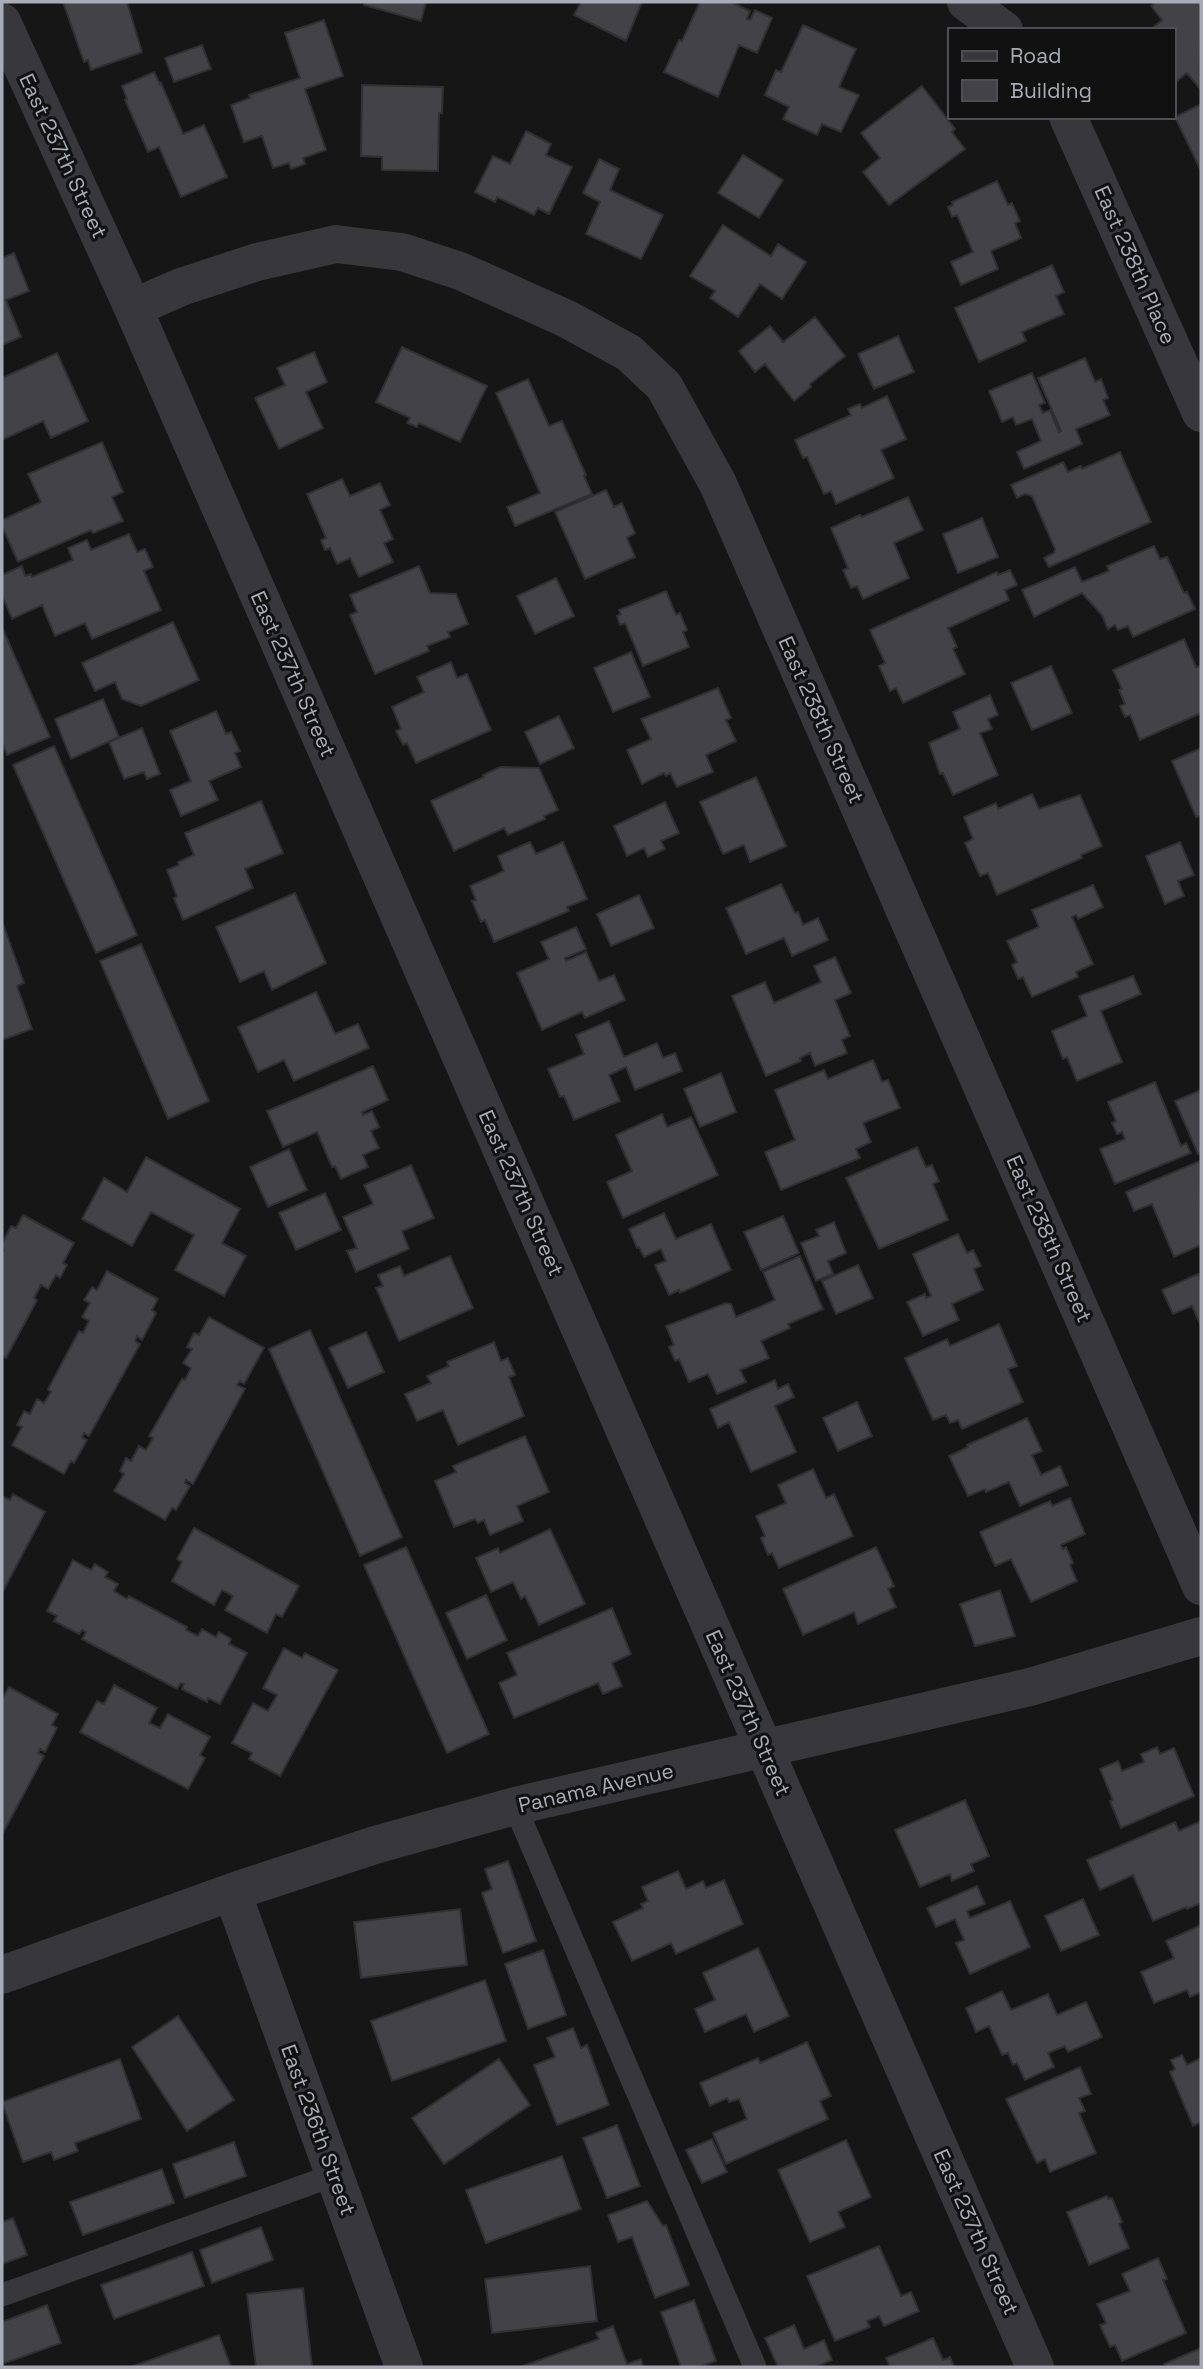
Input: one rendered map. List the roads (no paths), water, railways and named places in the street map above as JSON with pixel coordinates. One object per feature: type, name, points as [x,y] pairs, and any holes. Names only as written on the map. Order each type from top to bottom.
[{"type":"street","points":[[966,2],[1001,28]]},
{"type":"street","name":"East 237th Street","points":[[2,22],[133,308],[1035,2367]]},
{"type":"street","name":"East 238th Place","points":[[1069,119],[1201,413]]},
{"type":"street","name":"East 238th Street","points":[[133,308],[181,287],[257,262],[336,244],[402,252],[460,271],[567,319],[629,353],[664,386],[718,484],[1201,1586]]},
{"type":"street","name":"Panama Avenue","points":[[2,1975],[232,1892],[375,1845],[515,1806],[765,1750],[1030,1686],[1201,1636]]},
{"type":"street","name":"East 236th Street","points":[[232,1892],[404,2367]]},
{"type":"lane","points":[[515,1806],[755,2367]]},
{"type":"lane","points":[[2,2295],[334,2175]]}]
